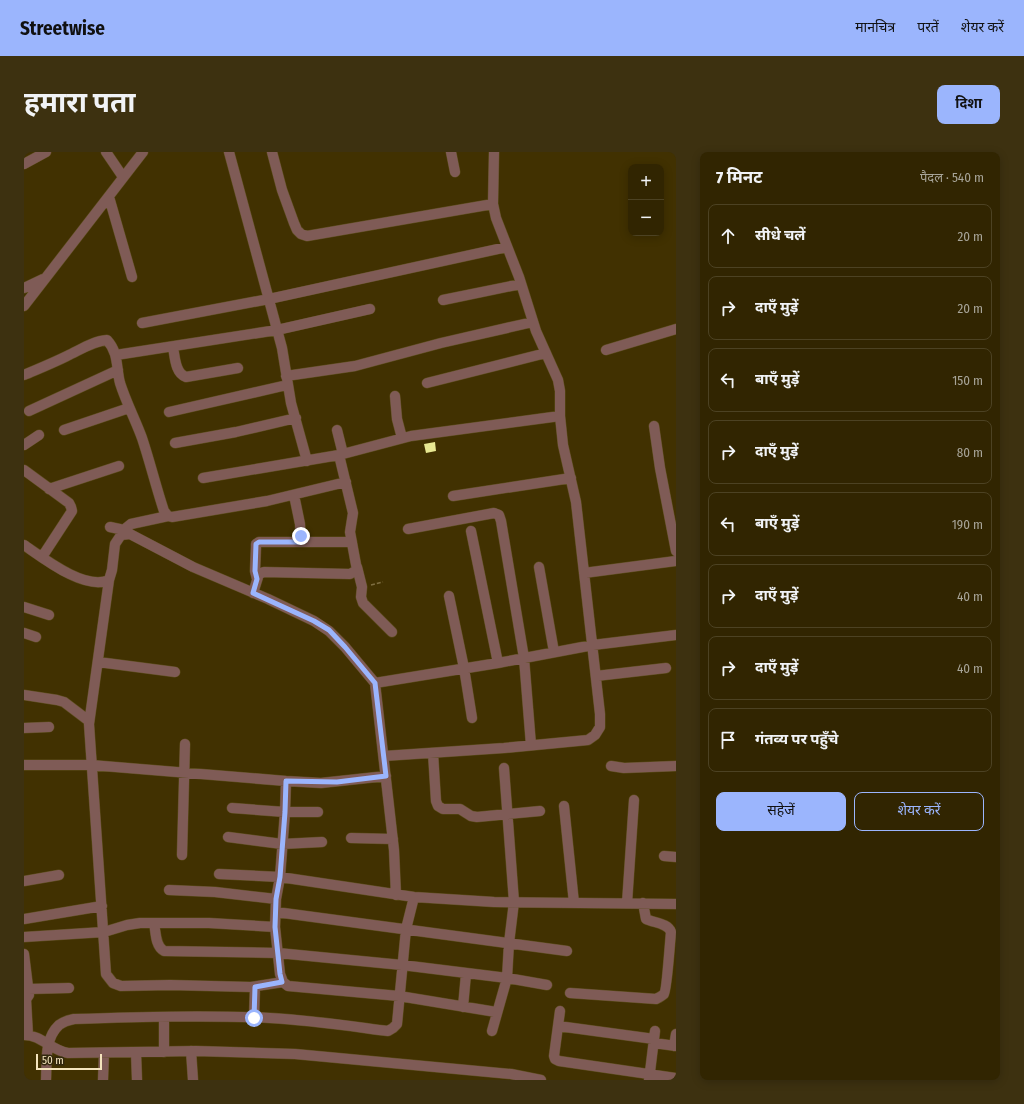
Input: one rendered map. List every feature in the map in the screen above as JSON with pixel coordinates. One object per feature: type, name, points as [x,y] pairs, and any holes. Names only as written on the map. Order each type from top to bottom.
[{"type":"street","points":[[24,164],[46,152]]},
{"type":"street","points":[[106,152],[123,177]]},
{"type":"street","points":[[24,306],[143,152]]},
{"type":"street","points":[[229,152],[282,348],[287,380],[307,461]]},
{"type":"street","points":[[272,152],[282,190],[294,223],[297,230],[301,234],[307,236],[493,204]]},
{"type":"street","points":[[451,152],[454,172]]},
{"type":"street","points":[[384,756],[588,740],[595,735],[600,727],[593,645],[576,502],[564,445],[560,416],[560,391],[558,380],[533,322],[521,284],[496,218],[493,204],[494,152]]},
{"type":"street","points":[[109,197],[132,277]]},
{"type":"street","points":[[142,323],[269,299],[507,247]]},
{"type":"street","points":[[24,288],[45,278]]},
{"type":"street","points":[[444,300],[521,284]]},
{"type":"street","points":[[116,355],[277,330],[370,309]]},
{"type":"street","points":[[169,412],[287,380],[339,370],[442,343],[533,322]]},
{"type":"street","points":[[606,350],[676,329]]},
{"type":"street","points":[[24,375],[100,341],[107,340],[112,346],[116,355],[120,381],[145,447],[164,511],[168,516]]},
{"type":"street","points":[[173,347],[178,371],[181,375],[186,377],[238,368]]},
{"type":"street","points":[[428,383],[546,353]]},
{"type":"street","points":[[28,411],[118,370]]},
{"type":"street","points":[[395,396],[397,419],[402,438]]},
{"type":"street","points":[[64,430],[129,408]]},
{"type":"street","points":[[203,478],[307,461],[402,438],[442,431],[560,416]]},
{"type":"street","points":[[175,443],[236,432],[296,418]]},
{"type":"street","points":[[654,426],[660,468],[676,551]]},
{"type":"street","points":[[337,430],[353,512],[350,527],[362,587],[361,598],[363,604],[392,632]]},
{"type":"street","points":[[24,445],[39,435]]},
{"type":"street","points":[[49,489],[119,466]]},
{"type":"street","points":[[24,470],[69,503],[76,514],[42,557]]},
{"type":"street","points":[[453,496],[571,478]]},
{"type":"street","points":[[282,982],[255,987],[170,985],[121,986],[113,983],[106,974],[89,721],[115,544],[131,524],[168,516],[172,517],[267,502],[346,482]]},
{"type":"street","points":[[294,495],[300,524],[301,542]]},
{"type":"street","points":[[408,529],[494,513],[499,515],[524,658],[531,745]]},
{"type":"street","points":[[110,527],[123,533],[130,534],[194,567],[314,621],[329,630],[375,683],[396,871],[396,895]]},
{"type":"street","points":[[471,531],[498,663]]},
{"type":"street","points":[[257,579],[255,571],[257,542],[352,542]]},
{"type":"street","points":[[24,544],[61,570],[78,578],[98,583],[109,580]]},
{"type":"street","points":[[584,573],[676,562]]},
{"type":"street","points":[[253,593],[259,574],[264,572],[350,574],[357,570],[357,567]]},
{"type":"street","points":[[539,567],[554,652]]},
{"type":"street","points":[[449,596],[464,668],[472,718]]},
{"type":"street","points":[[24,607],[49,615]]},
{"type":"street","points":[[24,633],[36,637]]},
{"type":"street","points":[[375,683],[498,663],[593,645],[676,634]]},
{"type":"street","points":[[98,662],[175,672]]},
{"type":"street","points":[[596,676],[666,668]]},
{"type":"street","points":[[24,696],[64,702],[89,721]]},
{"type":"street","points":[[24,728],[49,727]]},
{"type":"street","points":[[182,855],[185,744]]},
{"type":"street","points":[[433,753],[436,801],[438,806],[443,809],[460,810],[471,816],[477,817],[540,811]]},
{"type":"street","points":[[24,765],[91,765],[286,781],[337,782],[386,776]]},
{"type":"street","points":[[611,766],[624,768],[676,766]]},
{"type":"street","points":[[492,1031],[496,1012],[507,978],[509,943],[514,902],[504,768]]},
{"type":"street","points":[[286,781],[285,812],[280,877],[276,899],[275,927],[282,982],[288,986],[399,996],[496,1012]]},
{"type":"street","points":[[627,903],[634,800]]},
{"type":"street","points":[[564,806],[574,903]]},
{"type":"street","points":[[232,808],[285,812],[318,812]]},
{"type":"street","points":[[228,836],[282,844],[322,842]]},
{"type":"street","points":[[351,838],[392,840]]},
{"type":"street","points":[[664,856],[676,857]]},
{"type":"street","points":[[219,874],[280,877],[414,897],[514,902],[676,904]]},
{"type":"street","points":[[24,881],[59,875]]},
{"type":"street","points":[[169,890],[215,892],[276,899]]},
{"type":"street","points":[[46,1080],[48,1045],[59,1026],[64,1022],[74,1019],[164,1017],[254,1018],[313,1022],[388,1031],[396,1024],[406,929],[414,897]]},
{"type":"street","points":[[570,993],[656,999],[663,995],[666,989],[672,960],[671,932],[670,928],[646,919],[643,903]]},
{"type":"street","points":[[24,919],[102,906]]},
{"type":"street","points":[[276,912],[567,951]]},
{"type":"street","points":[[24,937],[104,932],[127,925],[140,923],[209,923],[275,927]]},
{"type":"street","points":[[154,923],[158,945],[160,949],[164,951],[278,953],[507,978],[547,985]]},
{"type":"street","points":[[24,954],[29,995],[25,999],[26,1035],[36,1036],[60,1052],[295,1054],[511,1074],[524,1078],[541,1080]]},
{"type":"street","points":[[463,1007],[466,974]]},
{"type":"street","points":[[254,1018],[255,987]]},
{"type":"street","points":[[28,989],[69,988]]},
{"type":"street","points":[[560,1011],[554,1056],[558,1061],[649,1078],[676,1078]]},
{"type":"street","points":[[164,1017],[164,1052]]},
{"type":"street","points":[[558,1026],[654,1038],[675,1046],[676,1034]]},
{"type":"street","points":[[649,1078],[654,1038]]},
{"type":"street","points":[[136,1052],[137,1080]]},
{"type":"street","points":[[191,1052],[193,1080]]},
{"type":"street","points":[[104,1053],[104,1080]]},
{"type":"path","points":[[362,587],[382,582]]},
{"type":"building","points":[[435,442],[436,451],[426,453],[424,444]]},
{"type":"route","points":[[254,1018],[255,987],[282,982],[275,927],[276,899],[280,877],[285,812],[286,781],[321,783],[386,776],[375,683],[329,630],[314,621],[253,593],[257,579],[255,571],[257,542],[301,542],[301,536]]}]
